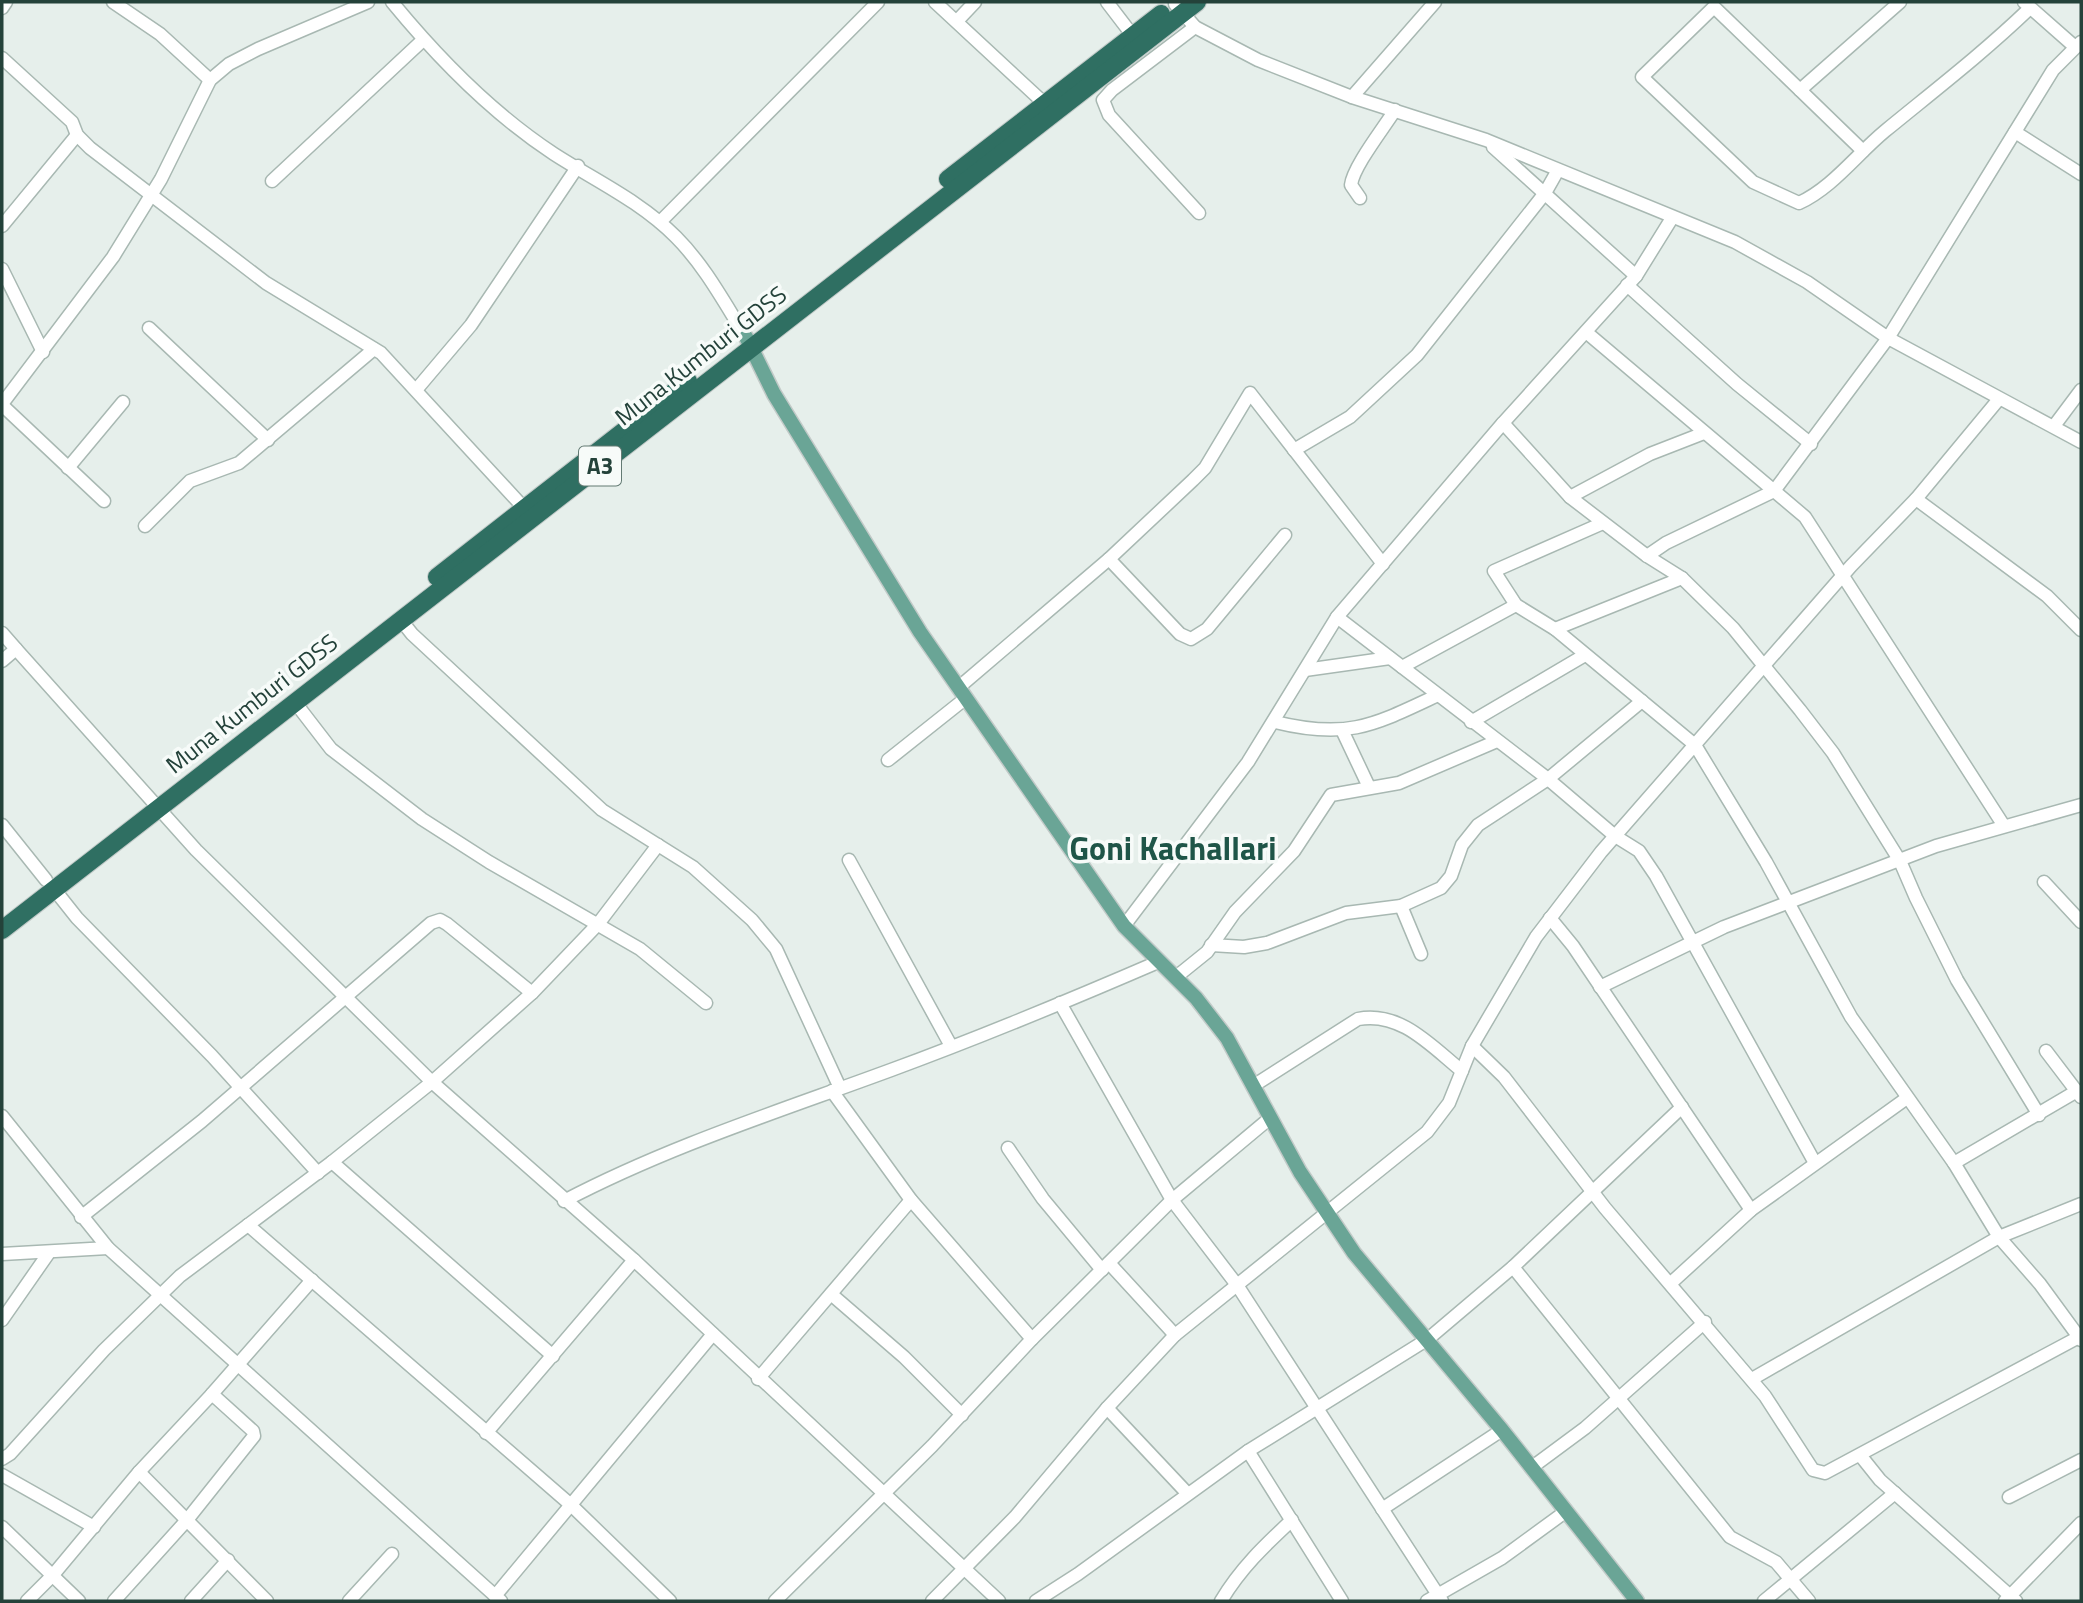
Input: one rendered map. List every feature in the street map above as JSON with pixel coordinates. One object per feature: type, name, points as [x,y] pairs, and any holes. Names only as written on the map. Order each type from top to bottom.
[{"type":"highway","name":"Muna Kumburi GDSS","points":[[155,803],[401,620],[1133,36],[1178,7],[1197,2]]},
{"type":"highway","name":"Muna Kumburi GDSS","points":[[2,915],[50,884],[155,803],[524,508],[749,342],[1178,7]]},
{"type":"highway","name":"Muna Kumburi GDSS","points":[[2,930],[50,884]]},
{"type":"main road","points":[[749,342],[774,394],[919,632],[1124,926],[1176,977],[1227,1038],[1270,1118],[1354,1253],[1428,1339],[1637,1601]]},
{"type":"street","points":[[2,8],[6,2]]},
{"type":"street","points":[[113,2],[160,34],[210,80]]},
{"type":"street","points":[[104,501],[3,401],[113,257],[151,196],[210,80],[229,64],[258,49],[368,2]]},
{"type":"street","points":[[393,2],[424,40],[499,111],[555,154],[615,188],[679,240],[715,287],[749,342]]},
{"type":"street","points":[[660,222],[878,2]]},
{"type":"street","points":[[935,2],[1045,104]]},
{"type":"street","points":[[957,21],[975,2]]},
{"type":"street","points":[[1107,2],[1133,36]]},
{"type":"street","points":[[1352,97],[1435,2]]},
{"type":"street","points":[[1800,90],[1900,2]]},
{"type":"street","points":[[1647,556],[1666,542],[1774,491],[1888,338],[2053,69],[2078,44],[2026,5],[1979,57],[1863,150],[1816,195],[1799,203],[1753,182],[1642,77],[1714,7],[1863,150]]},
{"type":"street","points":[[1178,7],[1195,27],[1258,60],[1352,97],[1486,140],[1735,242],[1807,282],[1888,338],[2081,442]]},
{"type":"street","points":[[1195,27],[1112,90],[1103,100],[1109,115],[1199,213]]},
{"type":"street","points":[[271,181],[424,40]]},
{"type":"street","points":[[2,58],[72,122],[77,135],[151,196],[266,283],[374,349],[416,390],[524,508]]},
{"type":"street","points":[[1360,198],[1351,185],[1352,173],[1368,154],[1395,110]]},
{"type":"street","points":[[2015,132],[2081,174]]},
{"type":"street","points":[[2,226],[77,135]]},
{"type":"street","points":[[1486,140],[1545,194],[1737,384],[1811,444]]},
{"type":"street","points":[[416,390],[471,325],[578,166]]},
{"type":"street","points":[[1294,450],[1350,417],[1417,355],[1545,194],[1558,170]]},
{"type":"street","points":[[1124,926],[1275,722],[1337,617],[1503,423],[1631,281],[1672,218]]},
{"type":"street","points":[[2,269],[6,286],[43,352]]},
{"type":"street","points":[[149,328],[268,440]]},
{"type":"street","points":[[1586,332],[1805,517],[1824,543],[1842,579],[2004,826]]},
{"type":"street","points":[[145,526],[190,481],[239,463],[374,349]]},
{"type":"street","points":[[2054,426],[2081,390]]},
{"type":"street","points":[[888,760],[1205,468],[1250,393],[1382,564]]},
{"type":"street","points":[[932,1601],[1015,1517],[1107,1408],[1175,1335],[1427,1132],[1449,1103],[1472,1046],[1550,918],[1615,836],[1916,499],[1998,399]]},
{"type":"street","points":[[68,468],[123,402]]},
{"type":"street","points":[[1503,423],[1570,497],[1647,556],[1682,578],[1765,665],[1833,753],[1900,861],[1957,979],[2039,1115]]},
{"type":"street","points":[[1570,497],[1650,454],[1704,433]]},
{"type":"street","points":[[1916,499],[2047,596],[2081,630]]},
{"type":"street","points":[[1472,1046],[1504,1077],[1591,1191],[1752,1379],[1813,1470],[1825,1473],[2080,1339],[2040,1284],[1999,1237],[1954,1163],[1851,1017],[1695,745],[1555,629],[1516,605],[1494,571],[1603,523]]},
{"type":"street","points":[[1109,559],[1180,634],[1191,639],[1207,629],[1285,535]]},
{"type":"street","points":[[1555,629],[1682,578]]},
{"type":"street","points":[[1402,667],[1516,605]]},
{"type":"street","points":[[1337,617],[1548,779],[1615,836],[1639,850],[1815,1163]]},
{"type":"street","points":[[401,620],[412,634],[601,810],[693,867],[764,932],[776,948],[836,1090],[911,1200],[1032,1339]]},
{"type":"street","points":[[2,633],[196,850],[432,1082],[634,1260],[758,1379],[999,1601]]},
{"type":"street","points":[[2,661],[16,649]]},
{"type":"street","points":[[1471,722],[1585,655]]},
{"type":"street","points":[[1305,670],[1390,658]]},
{"type":"street","points":[[1275,722],[1309,731],[1373,726],[1438,695]]},
{"type":"street","points":[[294,701],[331,749],[422,819],[489,862],[640,949],[706,1003]]},
{"type":"street","points":[[1211,946],[1244,947],[1267,943],[1346,913],[1401,906],[1441,888],[1451,876],[1462,845],[1478,825],[1548,779],[1642,701]]},
{"type":"street","points":[[1342,730],[1368,787]]},
{"type":"street","points":[[1176,977],[1211,946],[1235,912],[1294,851],[1331,795],[1399,783],[1497,741]]},
{"type":"street","points":[[1600,988],[1724,927],[1936,846],[2081,805]]},
{"type":"street","points":[[2,825],[78,918],[241,1087],[318,1173]]},
{"type":"street","points":[[2,1459],[10,1454],[104,1350],[159,1295],[432,1082],[533,993],[598,924],[658,845]]},
{"type":"street","points":[[849,860],[951,1046]]},
{"type":"street","points":[[2044,882],[2081,922]]},
{"type":"street","points":[[1401,906],[1421,954]]},
{"type":"street","points":[[1550,918],[1573,946],[1751,1210]]},
{"type":"street","points":[[82,1217],[241,1087],[416,934],[440,920],[533,993]]},
{"type":"street","points":[[564,1201],[626,1169],[696,1140],[951,1046],[1158,962]]},
{"type":"street","points":[[1060,1003],[1172,1200],[1237,1285],[1382,1509],[1435,1599],[1502,1558],[1564,1511]]},
{"type":"street","points":[[1253,1086],[1357,1019],[1375,1016],[1394,1020],[1417,1034],[1462,1072]]},
{"type":"street","points":[[1954,1163],[2079,1094],[2046,1051]]},
{"type":"street","points":[[1671,1283],[1751,1210],[1907,1098]]},
{"type":"street","points":[[1036,1601],[1078,1574],[1248,1451],[1428,1339],[1513,1267],[1682,1107]]},
{"type":"street","points":[[2,1116],[108,1248],[238,1362],[498,1599],[571,1505],[713,1334]]},
{"type":"street","points":[[775,1601],[1172,1200],[1270,1118]]},
{"type":"street","points":[[1009,1148],[1043,1199],[1105,1267],[1175,1335]]},
{"type":"street","points":[[332,1162],[553,1356]]},
{"type":"street","points":[[758,1379],[911,1200]]},
{"type":"street","points":[[1752,1379],[1999,1237],[2081,1204]]},
{"type":"street","points":[[248,1225],[571,1505],[670,1601]]},
{"type":"street","points":[[2,1254],[48,1254],[108,1248]]},
{"type":"street","points":[[2,1320],[48,1254]]},
{"type":"street","points":[[486,1433],[634,1260]]},
{"type":"street","points":[[1513,1267],[1730,1537],[1776,1562],[1809,1601]]},
{"type":"street","points":[[27,1601],[53,1575],[139,1472],[312,1280]]},
{"type":"street","points":[[831,1294],[904,1357],[962,1415]]},
{"type":"street","points":[[1531,1468],[1619,1398],[1705,1322]]},
{"type":"street","points":[[114,1601],[187,1520],[254,1436],[253,1431],[212,1394]]},
{"type":"street","points":[[1107,1408],[1187,1493]]},
{"type":"street","points":[[1382,1509],[1502,1430]]},
{"type":"street","points":[[1248,1451],[1342,1601]]},
{"type":"street","points":[[1860,1455],[1895,1493],[2011,1600],[2081,1523]]},
{"type":"street","points":[[2009,1497],[2081,1460]]},
{"type":"street","points":[[139,1472],[267,1601]]},
{"type":"street","points":[[2,1475],[94,1527]]},
{"type":"street","points":[[1764,1601],[1895,1493]]},
{"type":"street","points":[[1224,1600],[1231,1581],[1254,1554],[1292,1520]]},
{"type":"street","points":[[2,1527],[79,1601]]},
{"type":"street","points":[[349,1601],[392,1554]]},
{"type":"street","points":[[191,1601],[228,1560]]},
{"type":"district","name":"Goni Kachallari","points":[[1173,849]]}]
